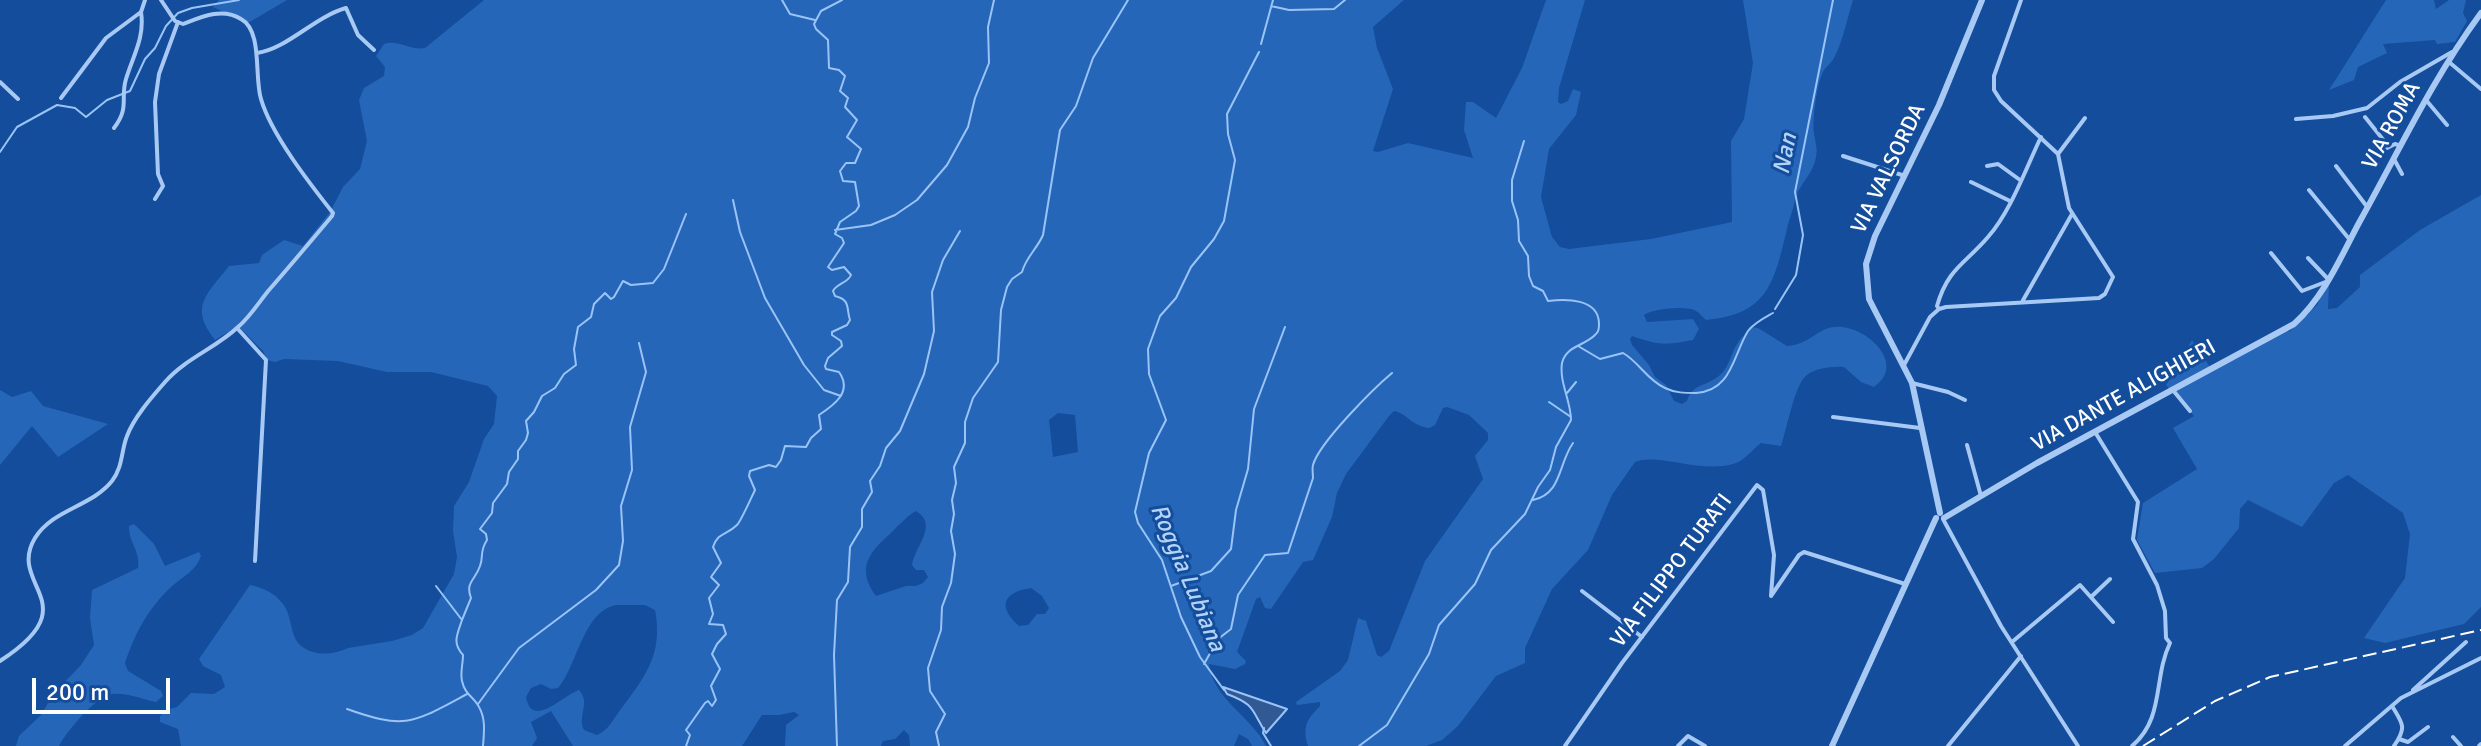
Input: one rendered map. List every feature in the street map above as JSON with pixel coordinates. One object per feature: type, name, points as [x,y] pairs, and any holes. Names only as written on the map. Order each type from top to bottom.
[{"type":"street","points":[[0,661],[20,648],[42,621],[40,594],[32,577],[29,558],[36,537],[50,520],[91,498],[111,482],[123,459],[129,432],[159,390],[197,355],[237,328],[333,213],[267,116],[260,97],[255,63],[257,53],[251,28],[241,18],[218,13],[206,14],[183,24],[176,21],[161,0]]},
{"type":"street","name":"VIA VALSORDA","points":[[1941,517],[1912,383],[1869,299],[1866,264],[1875,236],[1939,105],[1982,0]]},
{"type":"street","points":[[1904,365],[1930,317],[1939,309],[2099,298],[2105,294],[2113,277],[2072,214],[2058,154],[2001,101],[1994,90],[1994,76],[2021,0]]},
{"type":"street","points":[[114,128],[125,108],[125,84],[141,40],[144,1]]},
{"type":"street","points":[[257,53],[343,8],[347,9],[358,35],[374,50]]},
{"type":"street","points":[[61,98],[106,38],[141,12]]},
{"type":"street","name":"VIA ROMA","points":[[2308,311],[2328,280],[2452,52],[2481,13]]},
{"type":"street","points":[[155,199],[163,186],[157,166],[155,102],[176,21]]},
{"type":"street","points":[[2296,119],[2333,116],[2367,108],[2400,82],[2452,52]]},
{"type":"street","points":[[2447,61],[2481,89]]},
{"type":"street","points":[[0,82],[18,99]]},
{"type":"street","points":[[2426,100],[2447,125]]},
{"type":"street","points":[[2365,117],[2389,147]]},
{"type":"street","points":[[2058,154],[2085,118]]},
{"type":"street","points":[[1939,309],[1939,297],[1953,271],[1989,236],[2041,137]]},
{"type":"street","points":[[2375,146],[2379,149],[2395,144],[2401,146]]},
{"type":"street","points":[[1843,156],[1905,176]]},
{"type":"street","points":[[2394,159],[2402,174]]},
{"type":"street","points":[[1987,166],[1998,164],[2020,180]]},
{"type":"street","name":"VIA ROMA","points":[[2336,166],[2368,208]]},
{"type":"street","points":[[1971,182],[2010,201]]},
{"type":"street","points":[[2309,190],[2350,240]]},
{"type":"street","points":[[2022,302],[2072,214]]},
{"type":"street","points":[[2271,253],[2302,291],[2328,280],[2308,258]]},
{"type":"street","name":"VIA DANTE ALIGHIERI","points":[[1941,517],[2294,324],[2308,311]]},
{"type":"street","points":[[237,328],[266,360],[255,561]]},
{"type":"street","points":[[1912,383],[1948,392],[1965,400]]},
{"type":"street","points":[[2172,389],[2190,411]]},
{"type":"street","points":[[1833,417],[1920,428]]},
{"type":"street","points":[[2095,432],[2138,502],[2133,539],[2157,585],[2165,611],[2166,638],[2170,643],[2163,660],[2149,727],[2132,746]]},
{"type":"street","points":[[1967,445],[1981,496]]},
{"type":"street","name":"VIA FILIPPO TURATI","points":[[1565,746],[1642,637],[1757,485],[1763,490],[1773,547],[1771,596],[1804,552],[1905,584]]},
{"type":"street","points":[[1832,746],[1905,584],[1930,532],[1941,517],[2012,642],[2078,746]]},
{"type":"street","points":[[2091,597],[2110,579]]},
{"type":"street","points":[[2012,642],[2080,585],[2113,622]]},
{"type":"street","points":[[1582,591],[1642,637]]},
{"type":"street","points":[[2345,746],[2466,642]]},
{"type":"street","points":[[1948,746],[2021,656]]},
{"type":"street","points":[[2409,694],[2481,658]]},
{"type":"street","points":[[2392,706],[2404,730],[2394,746]]},
{"type":"street","points":[[2399,739],[2408,742],[2428,727]]},
{"type":"street","points":[[1678,746],[1688,736],[1705,746]]},
{"type":"street","points":[[2453,737],[2461,746]]},
{"type":"shaded area","points":[[219,0],[287,0],[248,23],[213,7]]},
{"type":"shaded area","points":[[484,0],[1404,0],[1373,27],[1377,48],[1393,89],[1373,151],[1408,143],[1473,158],[1464,130],[1466,102],[1473,102],[1496,118],[1522,68],[1546,0],[1585,0],[1559,88],[1558,102],[1561,104],[1568,101],[1573,89],[1581,92],[1576,115],[1549,149],[1541,197],[1552,237],[1560,247],[1569,249],[1651,239],[1732,222],[1731,141],[1744,119],[1753,63],[1743,0],[1853,0],[1837,51],[1824,70],[1819,85],[1814,120],[1817,151],[1814,163],[1797,194],[1778,265],[1765,292],[1756,303],[1727,317],[1706,320],[1696,311],[1677,308],[1644,315],[1647,322],[1693,319],[1699,329],[1693,340],[1663,344],[1632,336],[1630,339],[1655,377],[1666,385],[1674,401],[1682,404],[1692,391],[1723,371],[1739,341],[1752,327],[1787,346],[1828,328],[1845,327],[1857,331],[1878,346],[1887,367],[1884,377],[1874,387],[1861,382],[1844,367],[1811,372],[1796,392],[1781,446],[1761,443],[1736,463],[1710,466],[1656,460],[1635,462],[1612,495],[1588,550],[1552,589],[1525,648],[1525,663],[1496,676],[1458,726],[1442,740],[1426,746],[1308,746],[1307,724],[1320,702],[1297,705],[1296,702],[1340,671],[1348,660],[1358,618],[1366,621],[1377,655],[1381,657],[1389,651],[1425,561],[1483,479],[1475,456],[1488,440],[1488,433],[1469,415],[1447,407],[1443,408],[1435,425],[1429,428],[1398,412],[1394,411],[1389,416],[1346,474],[1313,560],[1303,562],[1271,609],[1265,608],[1260,597],[1256,599],[1237,652],[1246,661],[1245,664],[1235,669],[1209,664],[1217,687],[1266,746],[1252,746],[1248,739],[1239,734],[1234,746],[910,746],[909,735],[904,730],[895,739],[883,741],[881,746],[785,746],[786,725],[799,715],[794,712],[762,715],[742,746],[573,746],[551,711],[531,722],[537,738],[532,746],[181,746],[178,729],[160,722],[160,716],[166,710],[177,707],[191,693],[214,694],[225,687],[221,675],[203,666],[199,659],[250,585],[280,600],[301,646],[313,652],[335,653],[392,641],[423,628],[454,574],[457,557],[453,531],[454,506],[469,482],[484,439],[494,424],[497,396],[488,386],[431,372],[387,372],[338,361],[267,360],[263,351],[238,326],[215,340],[207,329],[202,310],[208,293],[229,266],[259,263],[262,255],[284,240],[303,246],[330,212],[343,187],[360,169],[367,141],[359,100],[364,88],[384,76],[385,67],[376,56],[384,44],[389,43],[425,48]],"holes":[[[1058,413],[1075,415],[1078,452],[1053,457],[1049,420]],[[916,511],[926,523],[912,565],[916,570],[924,570],[928,577],[916,586],[906,586],[876,596],[867,577],[868,561],[877,546]],[[1031,588],[1042,596],[1049,608],[1045,614],[1037,614],[1028,625],[1019,626],[1008,613],[1006,601]],[[616,605],[645,605],[655,610],[657,641],[643,678],[609,726],[597,735],[584,730],[584,700],[579,690],[541,711],[529,706],[526,697],[531,688],[541,684],[551,689],[558,688],[588,628],[605,609]]]},
{"type":"shaded area","points":[[2386,0],[2434,0],[2436,9],[2449,0],[2466,0],[2463,13],[2467,21],[2455,42],[2437,44],[2435,40],[2383,44],[2387,53],[2358,67],[2354,80],[2329,90]]},
{"type":"shaded area","points":[[2481,195],[2481,607],[2464,624],[2385,643],[2364,638],[2405,578],[2410,534],[2403,513],[2348,475],[2334,483],[2302,527],[2248,500],[2240,509],[2239,528],[2214,559],[2202,568],[2155,573],[2137,540],[2143,503],[2197,469],[2173,428],[2194,416],[2166,385],[2192,340],[2212,370],[2287,329],[2289,332],[2317,305],[2329,283],[2328,309],[2337,308],[2360,287],[2360,275],[2420,230]]},
{"type":"shaded area","points":[[0,390],[12,397],[31,391],[43,406],[108,424],[58,457],[32,426],[0,465]]},
{"type":"shaded area","points":[[134,524],[154,544],[165,566],[199,552],[201,556],[192,570],[163,595],[149,613],[125,663],[128,671],[161,691],[163,696],[156,702],[123,694],[105,696],[82,716],[59,746],[16,746],[19,736],[41,715],[54,693],[81,665],[94,645],[90,618],[92,590],[138,568],[138,557],[129,531],[129,526]]},
{"type":"shaded area","points":[[1223,687],[1287,709],[1266,733],[1248,705],[1227,694]]},
{"type":"waterway","points":[[0,152],[17,127],[57,105],[75,108],[86,117],[107,100],[130,91],[145,59],[178,13],[239,0]]},
{"type":"waterway","points":[[782,0],[790,14],[815,20]]},
{"type":"waterway","points":[[686,746],[690,735],[686,730],[705,703],[708,701],[712,706],[716,700],[711,686],[720,669],[712,654],[726,634],[723,625],[709,624],[713,614],[709,598],[719,585],[711,577],[721,563],[713,547],[715,542],[737,525],[755,490],[750,471],[769,465],[776,467],[785,446],[806,447],[821,429],[819,415],[843,392],[843,379],[839,372],[825,366],[828,358],[842,346],[832,332],[847,325],[850,320],[846,302],[835,296],[833,291],[851,275],[844,267],[832,270],[828,267],[844,243],[835,234],[840,222],[859,206],[855,182],[843,181],[840,171],[846,163],[855,163],[861,149],[847,137],[857,120],[845,107],[848,98],[840,91],[845,76],[839,70],[829,68],[828,40],[814,24],[821,11],[842,0]]},
{"type":"waterway","points":[[835,230],[871,225],[895,215],[917,200],[947,165],[968,127],[989,63],[988,27],[994,0]]},
{"type":"waterway","points":[[939,746],[936,732],[945,714],[930,691],[928,668],[941,630],[942,607],[951,583],[955,554],[951,531],[956,483],[954,467],[965,443],[965,422],[973,398],[998,362],[1001,310],[1007,287],[1022,272],[1043,235],[1060,130],[1076,106],[1093,58],[1128,0]]},
{"type":"waterway","name":"Roggia Lubiana","points":[[1261,44],[1273,0]]},
{"type":"waterway","points":[[1271,6],[1289,10],[1334,9],[1345,0]]},
{"type":"waterway","name":"Nan","points":[[1775,309],[1796,275],[1803,235],[1795,192],[1833,0]]},
{"type":"waterway","name":"Roggia Lubiana","points":[[1224,690],[1200,657],[1181,617],[1162,560],[1138,523],[1135,512],[1149,453],[1166,420],[1149,374],[1148,349],[1160,316],[1176,298],[1191,267],[1224,221],[1235,160],[1228,134],[1227,114],[1259,52]]},
{"type":"waterway","points":[[1359,746],[1387,725],[1429,654],[1439,625],[1475,584],[1491,550],[1525,514],[1550,470],[1556,447],[1571,420],[1562,377],[1564,357],[1591,339],[1598,330],[1599,323],[1593,309],[1580,302],[1548,301],[1543,291],[1533,286],[1529,276],[1528,256],[1519,241],[1518,220],[1512,201],[1512,180],[1524,141]]},
{"type":"waterway","points":[[733,200],[740,232],[765,298],[804,365],[824,390],[841,396]]},
{"type":"waterway","points":[[436,586],[462,620],[471,598],[470,585],[480,566],[487,540],[480,529],[492,513],[493,503],[507,484],[509,472],[518,459],[518,451],[528,433],[526,421],[542,396],[555,388],[564,374],[576,365],[574,349],[578,327],[591,317],[594,304],[605,293],[611,299],[614,297],[623,281],[631,285],[653,283],[664,269],[686,214]]},
{"type":"waterway","points":[[837,746],[834,655],[837,600],[848,582],[850,547],[862,527],[862,509],[872,492],[870,481],[880,466],[886,448],[900,431],[924,374],[934,331],[932,292],[943,260],[960,231]]},
{"type":"waterway","name":"Nan","points":[[1578,346],[1600,359],[1623,353],[1669,390],[1708,391],[1724,379],[1748,331],[1773,313]]},
{"type":"waterway","points":[[1171,586],[1211,571],[1231,549],[1236,510],[1248,469],[1254,409],[1285,327]]},
{"type":"waterway","points":[[478,704],[519,648],[596,590],[619,565],[623,541],[621,506],[632,470],[630,427],[646,372],[639,343]]},
{"type":"waterway","points":[[1204,664],[1218,639],[1231,629],[1238,595],[1265,555],[1288,553],[1313,478],[1317,455],[1348,417],[1392,373]]},
{"type":"waterway","points":[[1567,393],[1576,382]]},
{"type":"waterway","points":[[1549,402],[1571,417]]},
{"type":"waterway","points":[[1533,500],[1542,497],[1554,485],[1573,443]]},
{"type":"waterway","points":[[462,620],[456,639],[463,655],[461,678],[465,690],[481,712],[483,746]]},
{"type":"waterway","points":[[347,709],[383,720],[409,720],[434,712],[467,694]]},
{"type":"waterway","name":"Roggia Lubiana","points":[[1264,728],[1263,733],[1271,746]]},
{"type":"railway","points":[[2143,746],[2215,701],[2270,677],[2481,630]]}]
